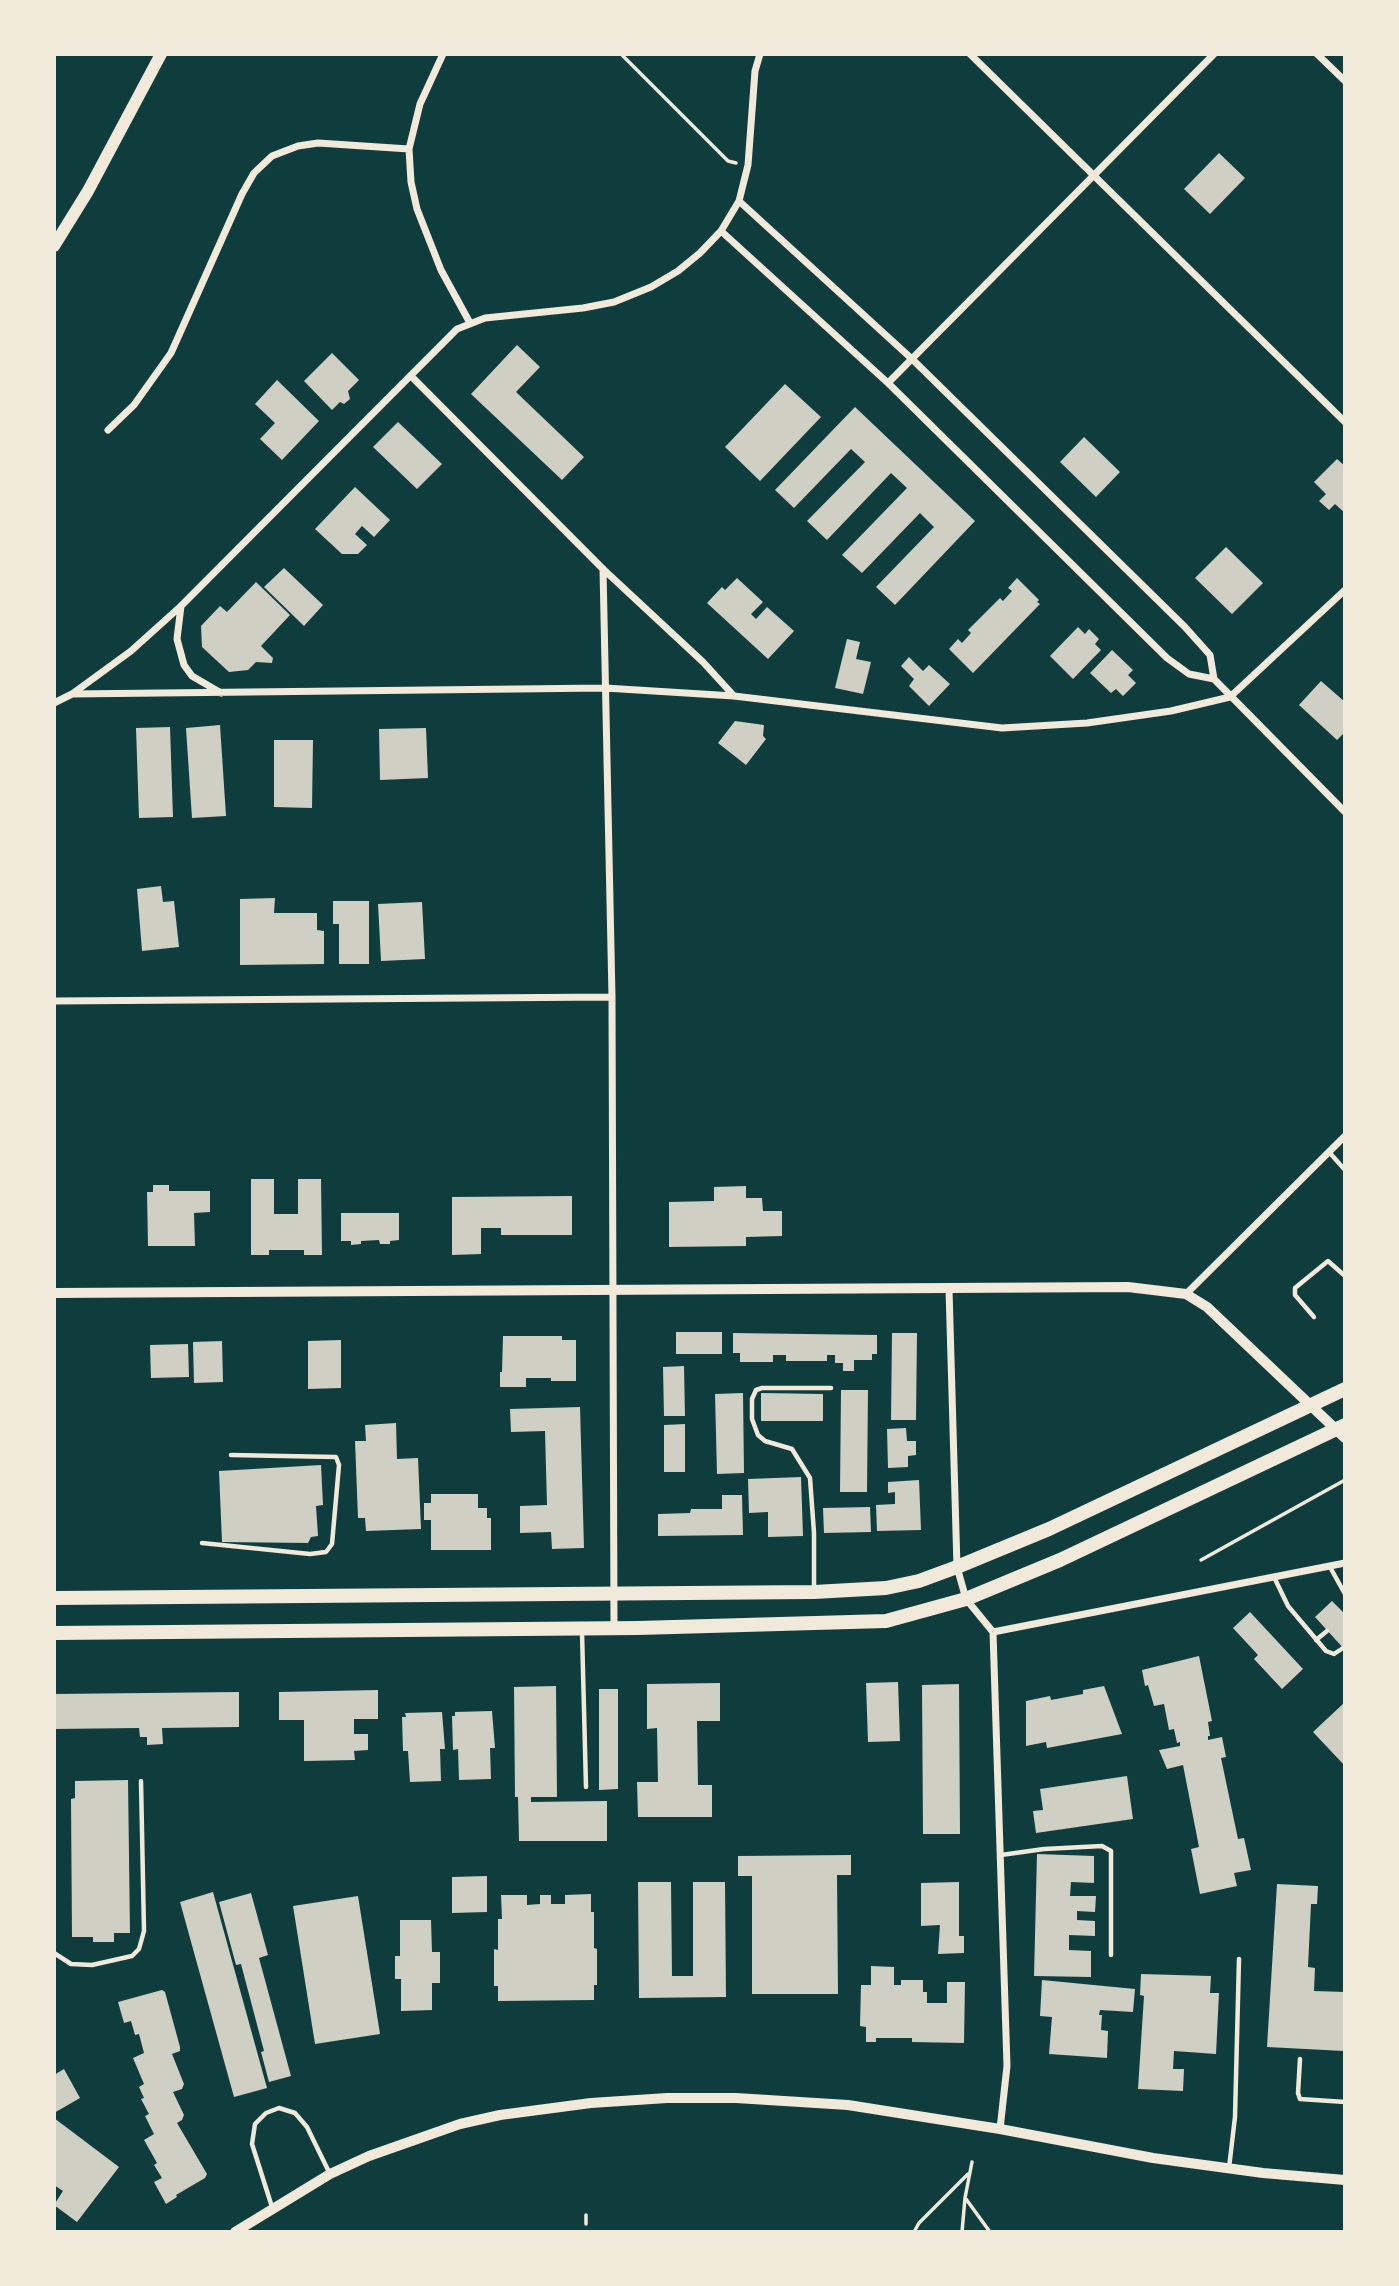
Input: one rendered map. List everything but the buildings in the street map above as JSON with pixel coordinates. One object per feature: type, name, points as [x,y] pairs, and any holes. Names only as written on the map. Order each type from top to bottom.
[{"type":"main road","points":[[54,246],[88,191],[161,54]]},
{"type":"main road","points":[[54,1598],[615,1595],[814,1592],[886,1588],[919,1581],[1049,1530],[1345,1389]]},
{"type":"main road","points":[[54,1633],[886,1621],[966,1599],[1060,1560],[1342,1431]]},
{"type":"street","points":[[443,54],[420,104],[409,149],[411,182],[417,209],[441,270],[470,323]]},
{"type":"street","points":[[54,704],[131,651],[181,606],[457,329],[499,315],[583,309],[614,302],[650,287],[678,271],[721,230],[739,201],[748,165],[755,71],[760,54]]},
{"type":"street","points":[[970,54],[1345,422]]},
{"type":"street","points":[[888,383],[1213,54]]},
{"type":"street","points":[[1317,54],[1345,81]]},
{"type":"street","points":[[108,430],[134,405],[171,353],[242,194],[254,173],[272,156],[308,144],[350,143],[409,149]]},
{"type":"street","points":[[739,201],[912,359],[1199,642],[1210,655],[1214,678],[1230,697],[1345,812]]},
{"type":"street","points":[[721,230],[888,383],[1167,658],[1189,674],[1214,678]]},
{"type":"street","points":[[411,376],[603,569],[703,662],[734,696]]},
{"type":"street","points":[[603,569],[612,997],[614,1627]]},
{"type":"street","points":[[72,694],[605,688],[734,696],[1002,728],[1087,723],[1140,717],[1230,697],[1345,590]]},
{"type":"street","points":[[181,606],[177,639],[184,665],[192,676],[221,693]]},
{"type":"street","points":[[54,1001],[612,997]]},
{"type":"street","points":[[1186,1294],[1345,1136]]},
{"type":"street","points":[[54,1293],[1128,1287],[1186,1294],[1218,1317],[1342,1431]]},
{"type":"street","points":[[949,1289],[957,1567],[966,1599],[993,1632],[1007,2066],[1000,2129]]},
{"type":"street","points":[[993,1632],[1345,1563]]},
{"type":"street","points":[[235,2232],[330,2174],[369,2156],[460,2124],[592,2103],[667,2098],[848,2105],[1000,2129],[1153,2158],[1229,2169],[1345,2180]]},
{"type":"lane","points":[[1329,1152],[1345,1170]]},
{"type":"lane","points":[[1314,1317],[1295,1296],[1295,1288],[1328,1261],[1345,1276]]},
{"type":"lane","points":[[814,1592],[810,1478],[792,1449],[765,1441],[758,1435],[752,1419],[752,1399],[756,1390],[762,1388],[831,1388]]},
{"type":"lane","points":[[202,1543],[310,1554],[326,1552],[332,1544],[339,1465],[336,1457],[231,1455]]},
{"type":"lane","points":[[1330,1567],[1345,1594]]},
{"type":"lane","points":[[1274,1577],[1288,1606],[1316,1640],[1330,1654],[1343,1648]]},
{"type":"lane","points":[[582,1627],[586,1787]]},
{"type":"lane","points":[[1316,1640],[1327,1630]]},
{"type":"lane","points":[[54,1953],[71,1964],[92,1965],[132,1956],[139,1949],[145,1931],[141,1781]]},
{"type":"lane","points":[[1001,1855],[1044,1849],[1102,1846],[1111,1852],[1111,1955]]},
{"type":"lane","points":[[1229,2169],[1235,2117],[1239,1959]]},
{"type":"lane","points":[[1300,2059],[1300,2099],[1345,2102]]},
{"type":"lane","points":[[272,2208],[252,2144],[255,2124],[266,2113],[279,2108],[295,2113],[307,2127],[330,2174]]},
{"type":"path","points":[[621,54],[728,161],[748,165]]},
{"type":"path","points":[[1201,1560],[1345,1480]]},
{"type":"path","points":[[962,2232],[968,2174],[972,2162]]},
{"type":"path","points":[[914,2232],[968,2174]]},
{"type":"path","points":[[965,2198],[990,2232]]},
{"type":"path","points":[[586,2215],[586,2224]]}]
